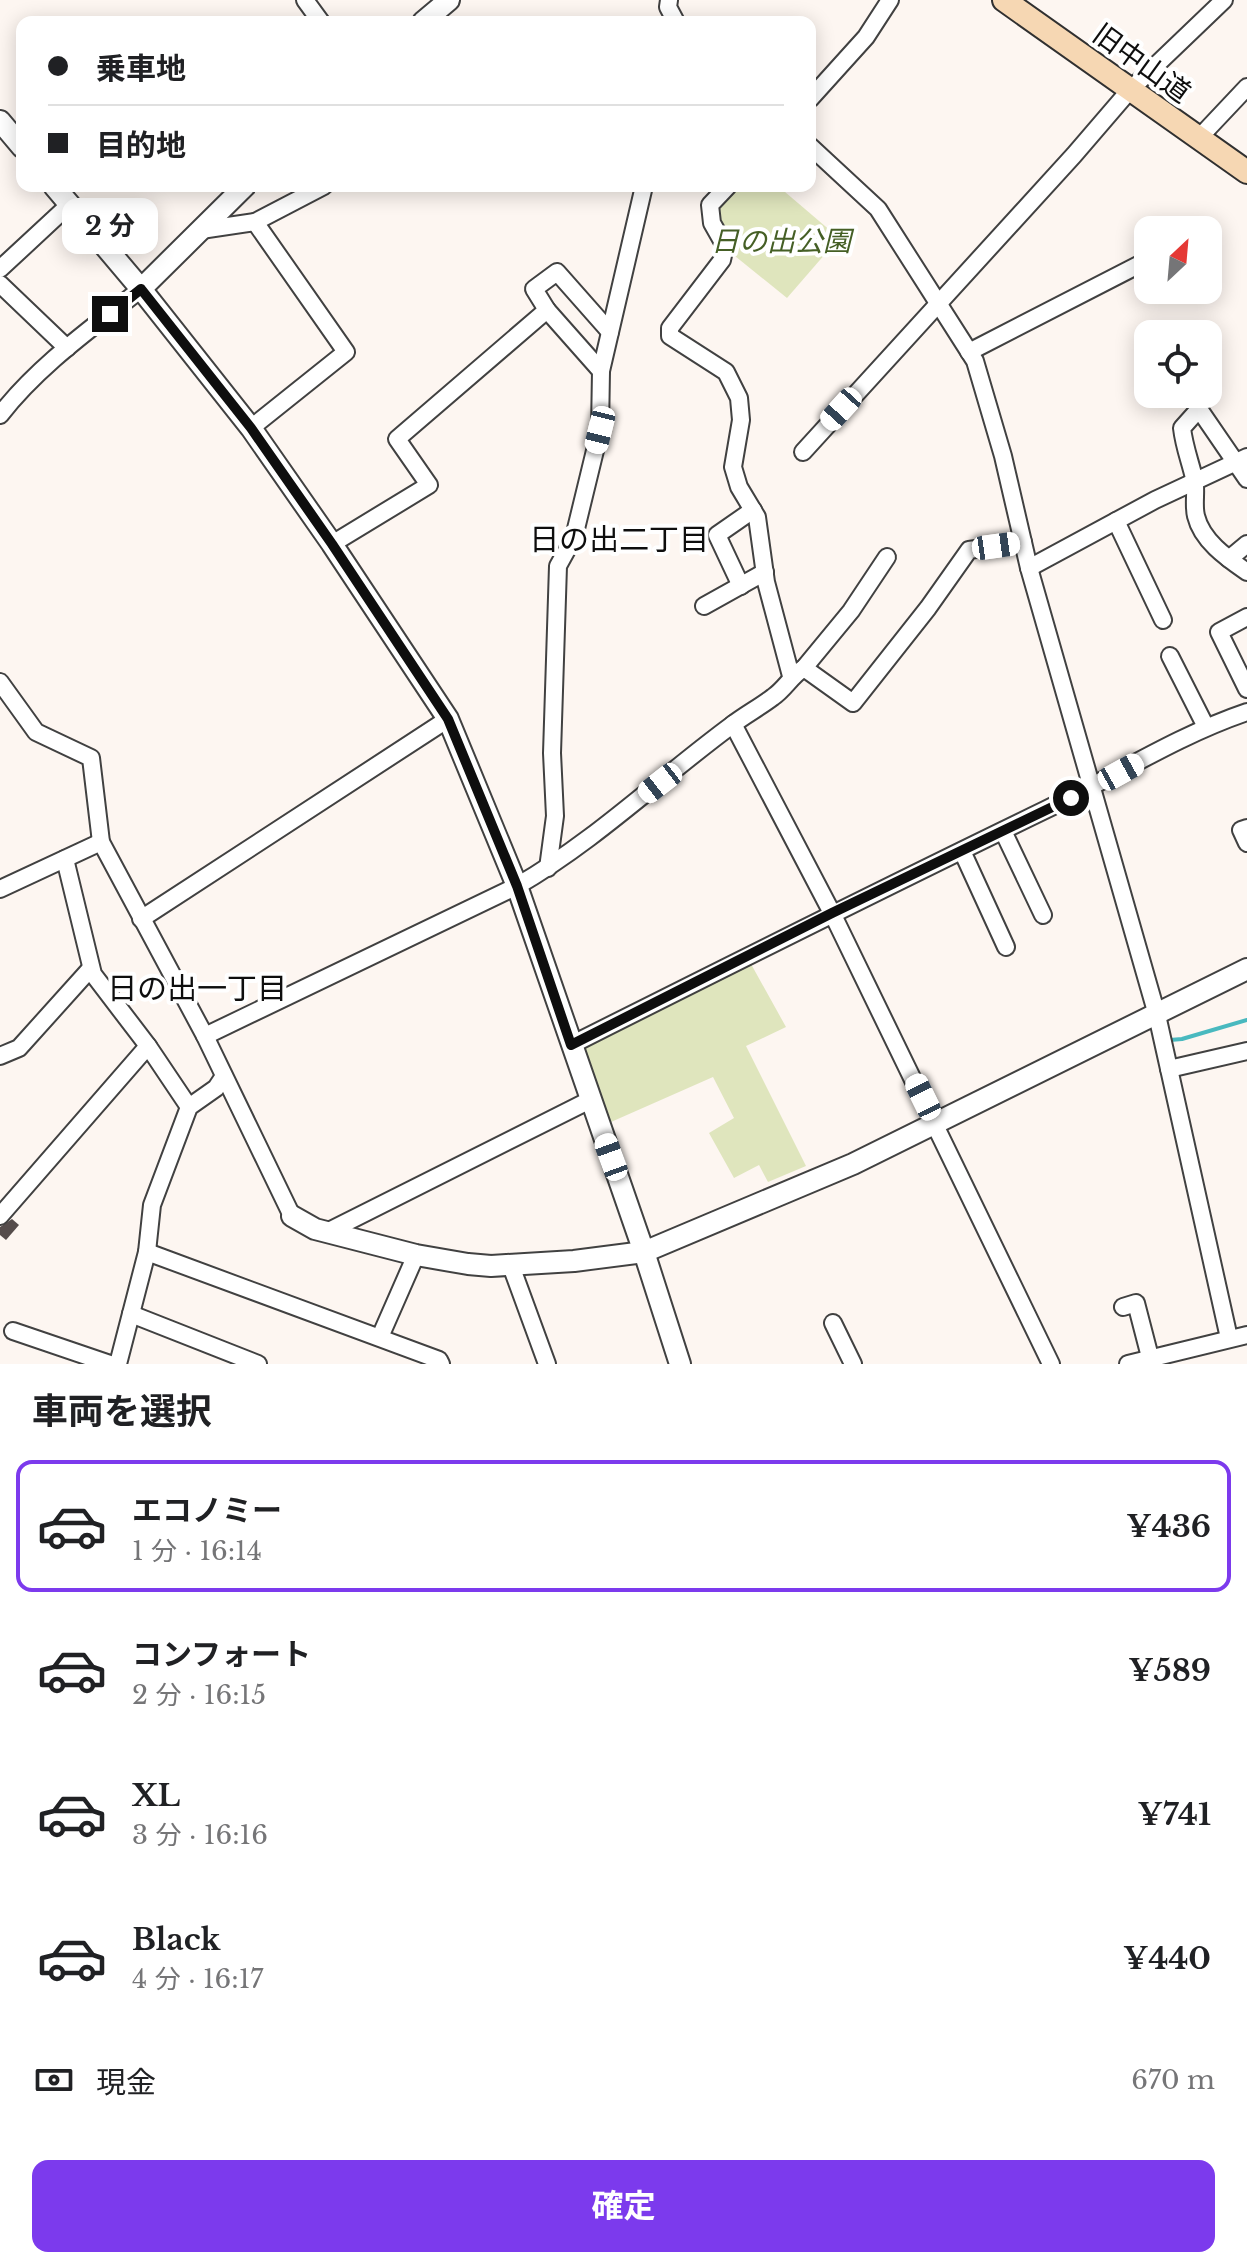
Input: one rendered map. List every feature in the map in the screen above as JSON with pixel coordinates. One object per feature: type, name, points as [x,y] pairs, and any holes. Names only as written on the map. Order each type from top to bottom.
[{"type":"main road","name":"旧中山道","points":[[1004,0],[1247,172]]},
{"type":"street","points":[[430,16],[449,0]]},
{"type":"street","points":[[816,92],[866,37],[890,0]]},
{"type":"street","points":[[803,452],[1129,91],[1224,0]]},
{"type":"street","points":[[1198,139],[1247,87]]},
{"type":"street","points":[[0,121],[16,140]]},
{"type":"street","points":[[816,152],[878,209],[975,361],[1003,456],[1029,568],[1157,1015],[1229,1338]]},
{"type":"street","points":[[59,192],[251,428],[448,719],[517,886],[680,1364]]},
{"type":"street","points":[[0,415],[19,389],[141,289],[239,192]]},
{"type":"street","points":[[201,230],[255,222],[312,192]]},
{"type":"street","points":[[548,868],[555,816],[552,753],[558,566],[574,537],[600,430],[601,371],[643,192]]},
{"type":"street","points":[[722,192],[710,205],[712,223],[725,246],[722,260],[670,328],[670,336],[726,372],[739,398],[741,420],[733,467],[739,487],[757,517],[765,572],[798,672],[853,703],[969,550],[1023,542]]},
{"type":"street","points":[[0,269],[70,204]]},
{"type":"street","points":[[251,428],[346,352],[255,222]]},
{"type":"street","points":[[969,352],[1134,267]]},
{"type":"street","points":[[601,371],[547,310],[534,289],[557,272],[610,332]]},
{"type":"street","points":[[0,284],[67,348]]},
{"type":"street","points":[[332,544],[429,485],[397,439],[547,310]]},
{"type":"street","points":[[1247,479],[1241,459],[1199,409],[1182,428],[1183,444],[1195,481],[1196,515],[1201,529],[1229,559],[1247,572]]},
{"type":"street","points":[[1029,568],[1241,459]]},
{"type":"street","points":[[741,586],[717,535],[753,510]]},
{"type":"street","points":[[1116,521],[1163,620]]},
{"type":"street","points":[[1229,559],[1247,544]]},
{"type":"street","points":[[205,1036],[517,886],[587,841],[733,724],[776,695],[851,611],[887,557]]},
{"type":"street","points":[[704,606],[765,572]]},
{"type":"street","points":[[1247,617],[1219,632],[1247,689]]},
{"type":"street","points":[[1170,656],[1206,727]]},
{"type":"street","points":[[0,682],[36,732],[91,758],[101,842],[205,1036],[292,1216],[315,1229],[416,1255],[491,1266],[574,1261],[644,1252],[853,1164],[1247,969]]},
{"type":"street","points":[[571,1045],[832,913],[1093,787],[1206,727],[1247,712]]},
{"type":"street","points":[[141,919],[448,719]]},
{"type":"street","points":[[733,724],[832,913],[1051,1364]]},
{"type":"street","points":[[1247,828],[1241,830],[1247,843]]},
{"type":"street","points":[[1003,831],[1043,915]]},
{"type":"street","points":[[0,889],[101,842]]},
{"type":"street","points":[[962,851],[1006,947]]},
{"type":"street","points":[[65,859],[93,974],[148,1046],[189,1107]]},
{"type":"street","points":[[0,1056],[19,1048],[91,968]]},
{"type":"street","points":[[0,1216],[148,1046]]},
{"type":"street","points":[[1169,1069],[1247,1051]]},
{"type":"street","points":[[118,1364],[147,1252],[152,1205],[189,1107],[216,1088],[224,1076]]},
{"type":"street","points":[[327,1232],[590,1100]]},
{"type":"street","points":[[147,1252],[380,1337],[439,1360],[441,1364]]},
{"type":"street","points":[[380,1337],[416,1255]]},
{"type":"street","points":[[510,1263],[547,1364]]},
{"type":"street","points":[[1123,1307],[1136,1303],[1150,1357]]},
{"type":"street","points":[[131,1314],[258,1364]]},
{"type":"street","points":[[833,1323],[853,1364]]},
{"type":"street","points":[[13,1331],[110,1364]]},
{"type":"street","points":[[1128,1364],[1247,1335]]},
{"type":"green space","name":"日の出公園","points":[[732,192],[785,192],[839,238],[787,298],[730,252],[717,221],[716,209]]},
{"type":"green space","points":[[751,964],[786,1027],[746,1046],[806,1166],[768,1182],[759,1165],[734,1178],[709,1133],[734,1118],[713,1077],[611,1122],[582,1047]]},
{"type":"building","points":[[12,1219],[19,1225],[6,1240],[0,1235],[0,1227]]},
{"type":"waterway","points":[[1170,1040],[1247,1020]]},
{"type":"district","name":"日の出二丁目","points":[[619,540]]},
{"type":"district","name":"日の出一丁目","points":[[197,989]]},
{"type":"route","points":[[110,314],[141,289],[251,428],[448,719],[517,886],[571,1045],[832,913],[1071,798]]}]
